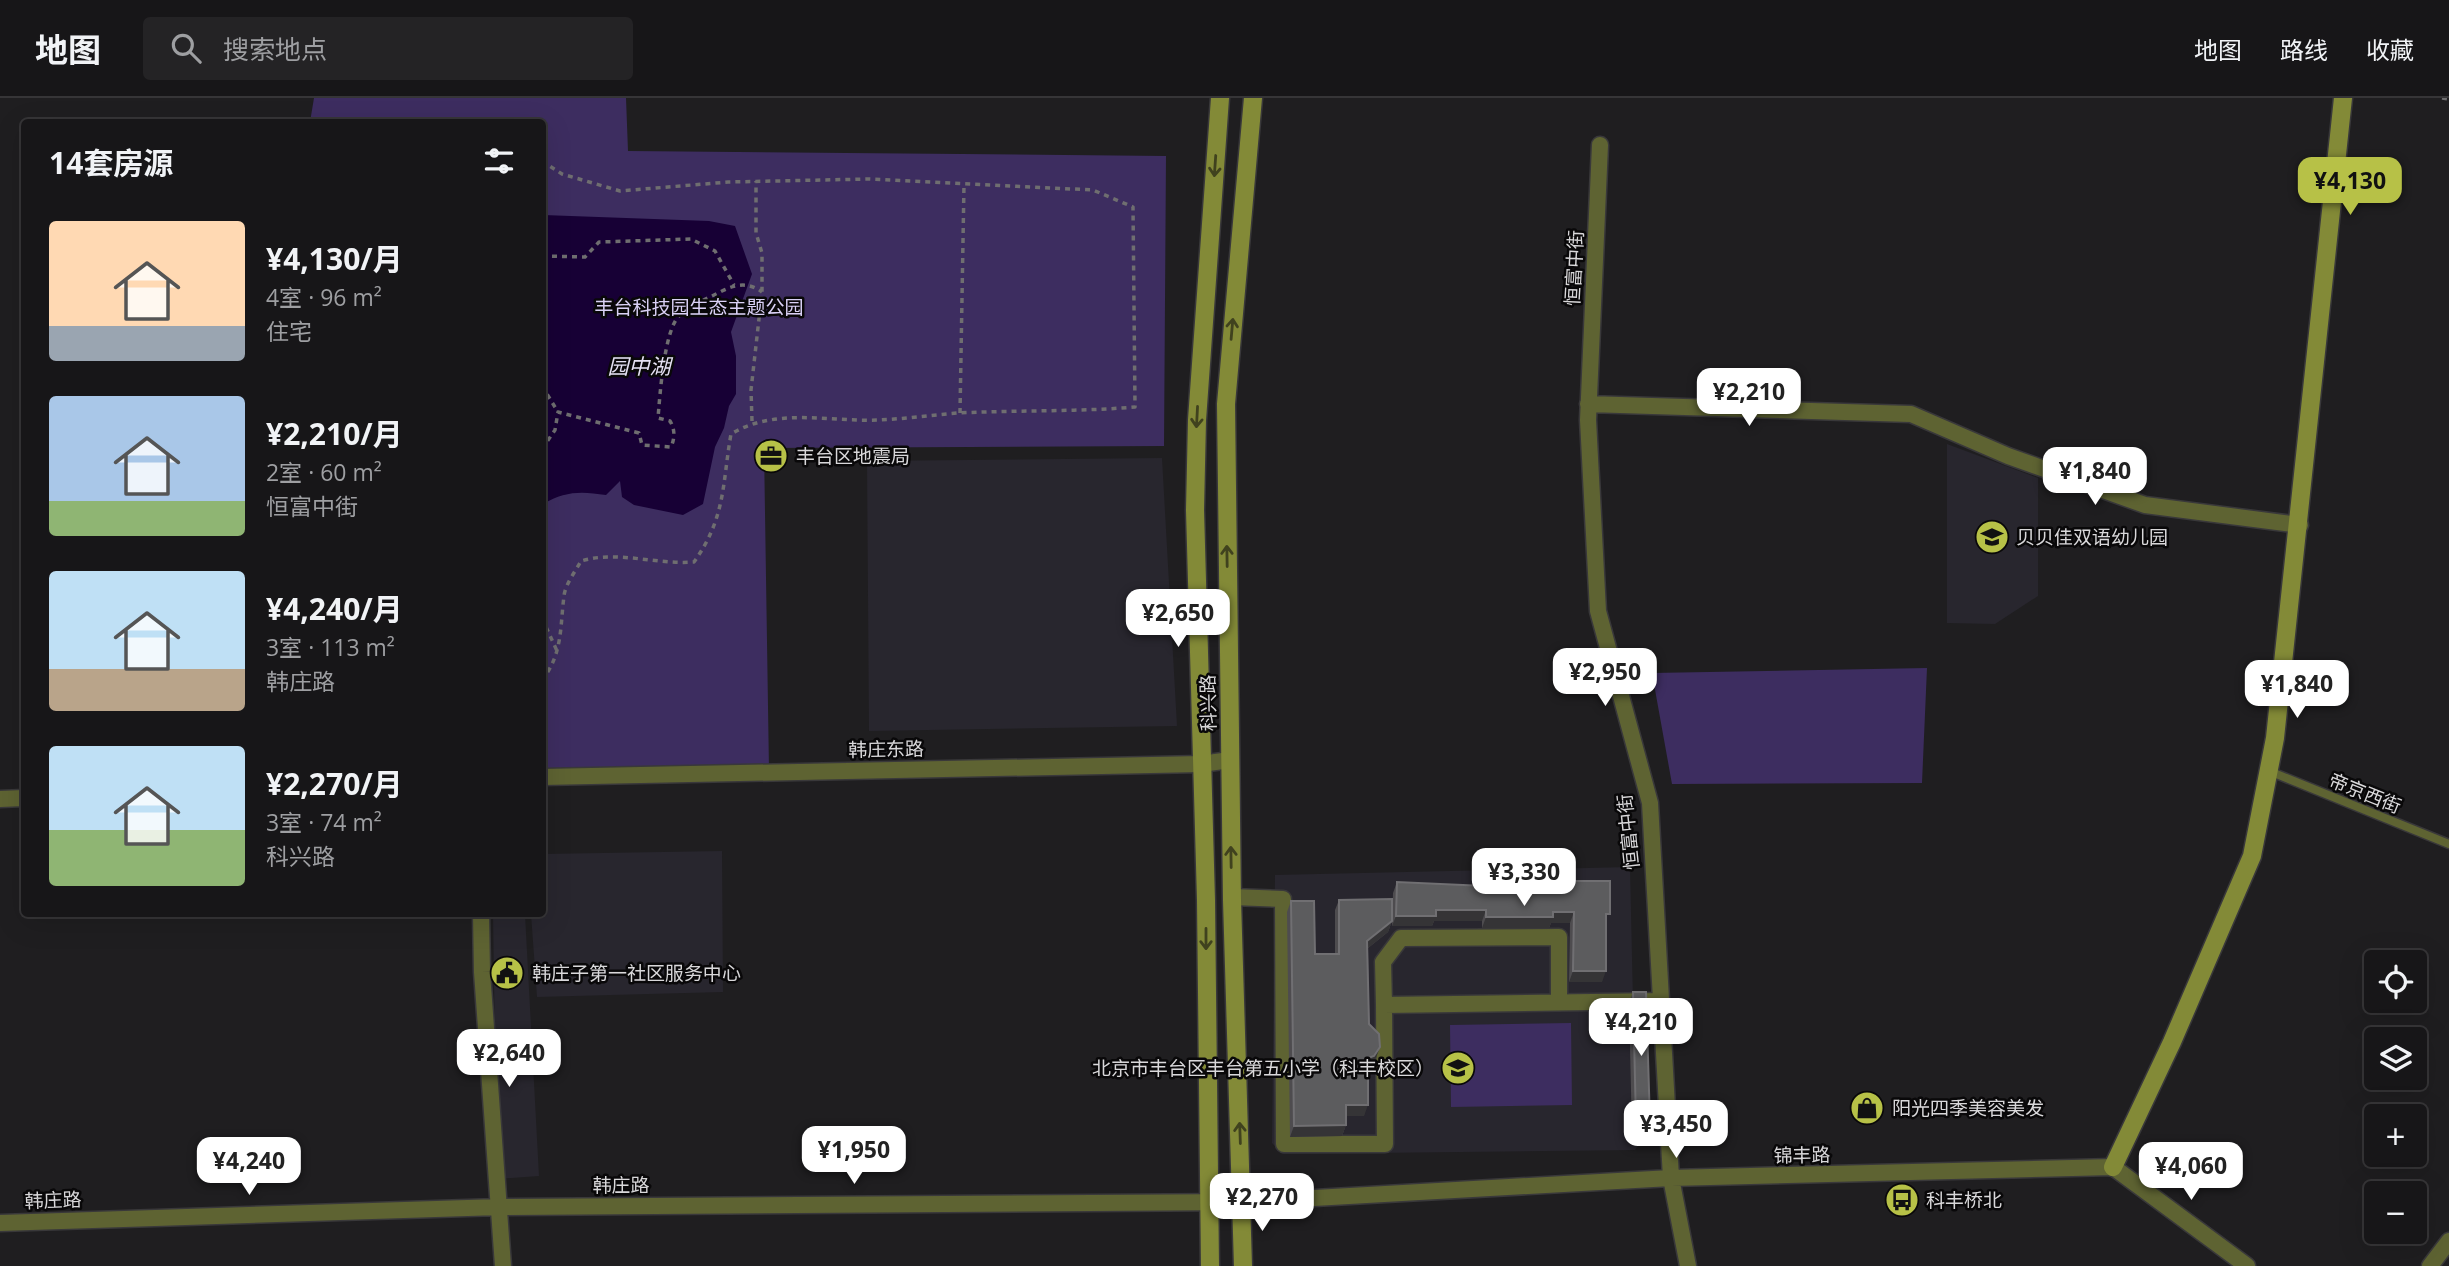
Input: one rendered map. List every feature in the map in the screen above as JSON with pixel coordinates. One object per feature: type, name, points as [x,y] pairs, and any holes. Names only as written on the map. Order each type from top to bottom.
[{"type":"main road","name":"科兴路","points":[[1210,1266],[1202,764],[1195,524],[1197,420],[1220,98]]},
{"type":"main road","name":"科兴路","points":[[1243,1266],[1232,897],[1226,404],[1253,98]]},
{"type":"main road","points":[[2113,1167],[2172,1042],[2252,856],[2269,771],[2300,525],[2343,98]]},
{"type":"street","name":"恒富中街","points":[[1601,145],[1588,404],[1598,611],[1650,803],[1671,1178],[1688,1266]]},
{"type":"street","points":[[1588,404],[1911,414],[2008,456],[2145,505],[2300,525]]},
{"type":"street","name":"韩庄东路","points":[[546,777],[1202,764],[1230,760]]},
{"type":"street","points":[[0,799],[21,798]]},
{"type":"street","points":[[1232,897],[1283,899],[1284,1144],[1385,1144],[1383,962],[1401,938],[1559,937],[1559,1002]]},
{"type":"street","points":[[481,917],[482,972],[503,1266]]},
{"type":"street","points":[[1384,1005],[1661,1001]]},
{"type":"street","points":[[2113,1167],[2247,1266]]},
{"type":"street","name":"锦丰路","points":[[1242,1202],[1671,1178],[2113,1167]]},
{"type":"street","name":"韩庄路","points":[[0,1223],[499,1207],[1242,1202]]},
{"type":"street","points":[[2430,1266],[2449,1241]]},
{"type":"lane","name":"帝京西街","points":[[2269,771],[2449,844]]},
{"type":"path","points":[[2442,98],[2449,99]]},
{"type":"path","points":[[546,164],[562,174],[620,191],[756,181],[868,179],[1093,190],[1133,207],[1135,407],[1073,412],[960,413],[875,421],[811,417],[752,421],[731,434],[724,493],[715,530],[694,562],[670,564],[608,556],[581,561],[564,593],[564,622],[554,666],[546,675]]},
{"type":"path","points":[[752,421],[751,390],[762,292],[762,253],[756,233],[756,181]]},
{"type":"path","points":[[960,413],[964,184]]},
{"type":"path","points":[[546,256],[585,257],[599,242],[691,239],[715,251],[734,285]]},
{"type":"path","points":[[558,412],[639,433],[642,445],[671,447],[674,439],[673,426],[670,421],[658,418],[663,365],[676,318],[692,306],[734,285],[753,285],[762,292]]},
{"type":"path","points":[[546,392],[558,412],[555,430],[546,443]]},
{"type":"path","points":[[546,627],[557,652]]},
{"type":"shaded area","name":"贝贝佳双语幼儿园","points":[[1947,444],[2038,478],[2038,596],[1995,624],[1947,623]]},
{"type":"shaded area","points":[[1162,458],[1177,726],[869,731],[867,461]]},
{"type":"shaded area","points":[[722,851],[723,992],[537,997],[531,917],[546,917],[546,854]]},
{"type":"shaded area","name":"北京市丰台区丰台第五小学（科丰校区）","points":[[1630,867],[1633,1002],[1646,1134],[1635,1150],[1282,1154],[1272,1143],[1275,875]]},
{"type":"shaded area","points":[[493,917],[525,917],[539,1176],[497,1179]]},
{"type":"green space","name":"丰台科技园生态主题公园","points":[[314,98],[626,98],[628,151],[1166,156],[1164,446],[764,448],[769,770],[546,771],[546,119],[310,119]]},
{"type":"green space","points":[[1927,668],[1922,783],[1672,784],[1652,673]]},
{"type":"green space","points":[[1571,1023],[1572,1105],[1451,1107],[1450,1025]]},
{"type":"water","name":"园中湖","points":[[546,215],[709,221],[735,226],[752,274],[731,332],[736,356],[736,394],[715,447],[703,504],[683,515],[634,505],[622,497],[620,481],[606,495],[573,493],[546,503]]},
{"type":"building","points":[[1496,881],[1610,881],[1610,914],[1606,914],[1606,971],[1573,971],[1574,912],[1553,912],[1553,917],[1486,917],[1486,910],[1436,910],[1436,916],[1396,916],[1397,882],[1485,886]]},
{"type":"building","points":[[1392,899],[1392,921],[1367,941],[1369,1024],[1379,1034],[1380,1047],[1374,1056],[1368,1058],[1368,1105],[1346,1105],[1346,1125],[1294,1126],[1291,901],[1314,901],[1315,954],[1339,954],[1339,900]]},
{"type":"building","points":[[1633,992],[1646,992],[1650,1123],[1636,1123]]},
{"type":"place","name":"丰台区地震局","points":[[771,456]]},
{"type":"place","name":"贝贝佳双语幼儿园","points":[[1992,537]]},
{"type":"place","name":"韩庄子第一社区服务中心","points":[[507,973]]},
{"type":"place","name":"北京市丰台区丰台第五小学（科丰校区）","points":[[1458,1068]]},
{"type":"place","name":"阳光四季美容美发","points":[[1867,1108]]},
{"type":"place","name":"科丰桥北","points":[[1902,1200]]}]
